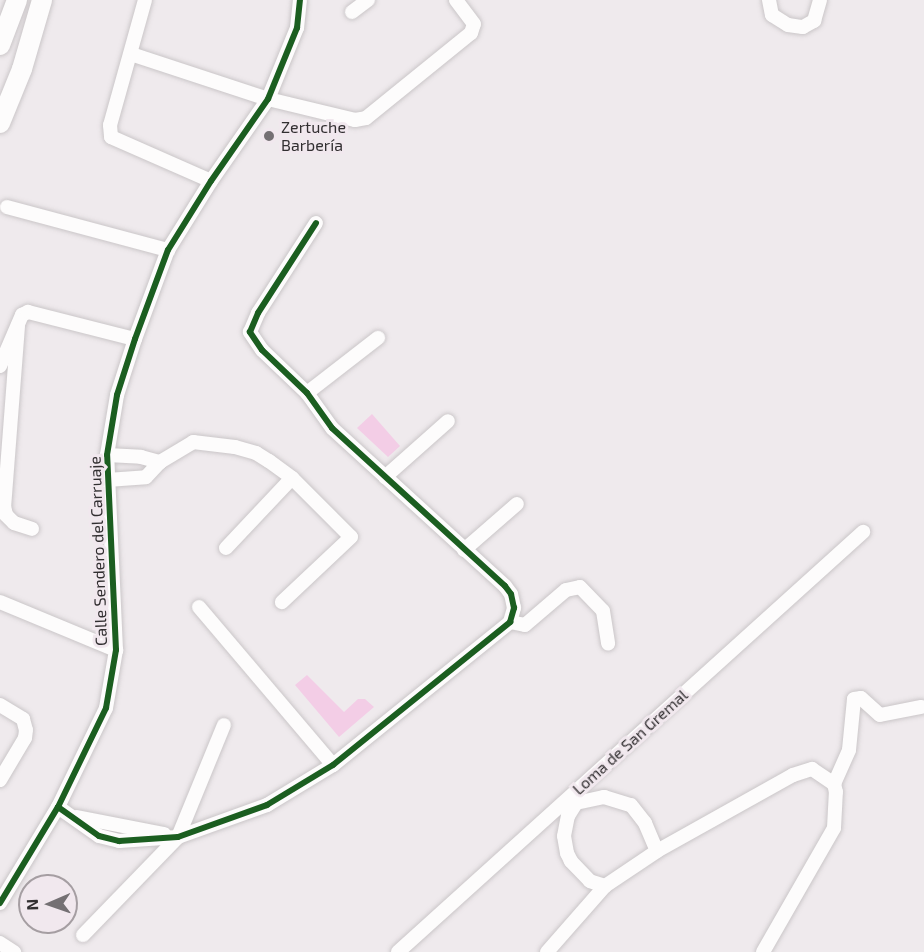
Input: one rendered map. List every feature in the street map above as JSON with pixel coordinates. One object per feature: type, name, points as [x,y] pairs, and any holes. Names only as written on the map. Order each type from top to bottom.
[{"type":"street","points":[[0,45],[17,0]]},
{"type":"street","points":[[0,123],[22,69],[42,0]]},
{"type":"street","points":[[145,0],[110,125],[111,137],[211,181]]},
{"type":"street","name":"Calle Sendero del Carruaje","points":[[0,903],[64,811],[106,708],[116,650],[107,455],[117,395],[135,339],[168,250],[211,181],[268,99],[297,28],[300,0]]},
{"type":"street","points":[[352,12],[368,0]]},
{"type":"street","points":[[131,54],[268,99],[355,120],[366,118],[471,33],[474,24],[456,0]]},
{"type":"street","points":[[769,0],[772,15],[788,25],[803,27],[814,21],[820,0]]},
{"type":"street","points":[[7,207],[168,250]]},
{"type":"street","points":[[64,811],[178,837],[267,805],[333,765],[510,622],[514,608],[511,594],[332,428],[307,393],[262,350],[250,332],[258,313],[316,224]]},
{"type":"street","points":[[0,366],[24,313],[32,312],[135,339]]},
{"type":"street","points":[[18,326],[2,505],[6,515],[14,523],[32,529]]},
{"type":"street","points":[[307,393],[378,338]]},
{"type":"street","points":[[385,477],[448,421]]},
{"type":"street","points":[[107,480],[142,479],[160,462],[193,442],[201,441],[256,453],[292,478],[351,537],[282,602]]},
{"type":"street","points":[[107,455],[160,462]]},
{"type":"street","points":[[226,548],[292,478]]},
{"type":"street","points":[[464,550],[518,504]]},
{"type":"street","name":"Loma de San Gremal","points":[[398,952],[573,799],[863,532]]},
{"type":"street","points":[[510,622],[525,625],[566,590],[580,587],[603,611],[608,644]]},
{"type":"street","points":[[1,604],[116,650]]},
{"type":"street","points":[[199,607],[333,765]]},
{"type":"street","points":[[834,784],[849,750],[854,699],[861,698],[880,715],[921,707]]},
{"type":"street","points":[[0,705],[23,719],[26,730],[24,738],[0,780]]},
{"type":"street","points":[[83,935],[178,837],[224,725]]},
{"type":"street","points":[[547,952],[604,886],[657,851],[793,775],[812,770],[834,784],[837,792],[834,828],[763,952]]},
{"type":"street","points":[[604,886],[590,881],[571,861],[567,853],[564,836],[573,799],[604,797],[631,805],[651,833],[657,851]]},
{"type":"street","points":[[0,943],[14,952]]},
{"type":"shaded area","points":[[372,414],[400,446],[388,457],[357,428]]},
{"type":"shaded area","points":[[307,675],[344,712],[358,699],[365,699],[374,707],[339,737],[295,685]]},
{"type":"cycle path","points":[[0,903],[58,807],[106,708],[116,650],[107,455],[117,395],[135,339],[168,250],[211,181],[268,99],[297,28],[300,0]]},
{"type":"cycle path","points":[[58,807],[99,836],[119,841],[178,837],[267,805],[333,765],[510,622],[514,608],[511,594],[505,586],[332,428],[307,393],[262,350],[250,332],[258,313],[316,223]]},
{"type":"place","name":"Zertuche Barbería","points":[[269,136]]}]
